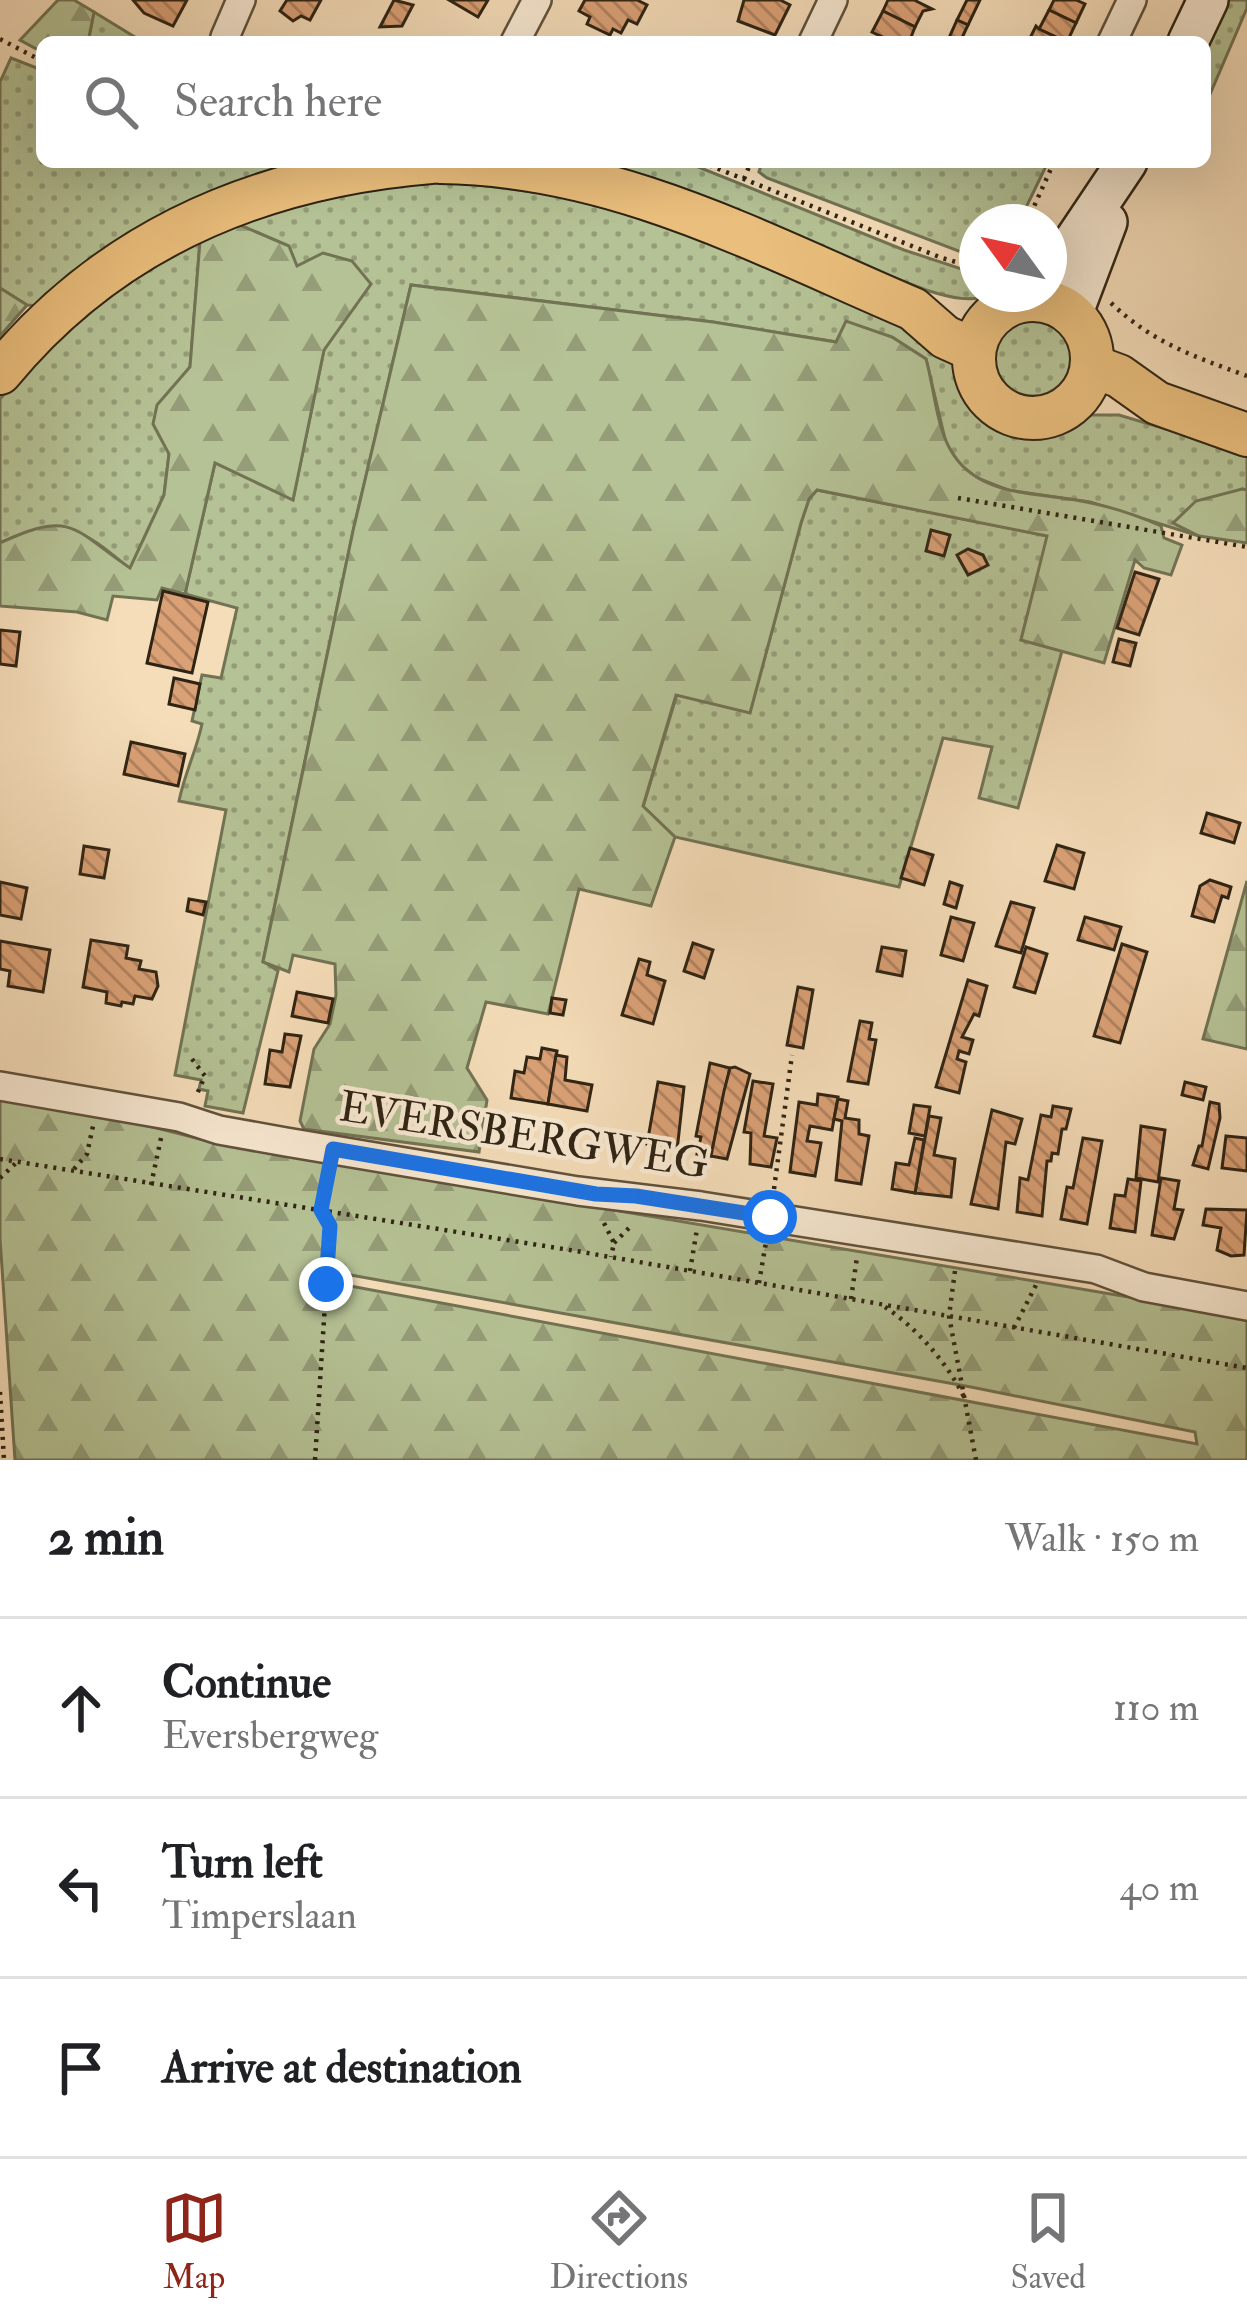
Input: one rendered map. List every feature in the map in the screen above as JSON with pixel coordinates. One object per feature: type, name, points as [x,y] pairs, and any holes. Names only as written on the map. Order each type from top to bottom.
[{"type":"main road","points":[[0,373],[83,291],[180,228],[291,184],[377,168]]},
{"type":"main road","points":[[515,168],[643,195],[913,309],[945,337],[980,336]]},
{"type":"main road","points":[[1001,312],[980,336],[976,378],[992,402],[1016,417],[1045,418],[1071,405],[1086,380],[1090,344],[1067,307]]},
{"type":"main road","points":[[1086,380],[1119,376],[1157,403],[1247,434]]},
{"type":"street","points":[[228,36],[229,21],[241,0]]},
{"type":"street","points":[[518,36],[537,0]]},
{"type":"street","points":[[816,36],[833,0]]},
{"type":"street","points":[[1115,36],[1132,0]]},
{"type":"street","points":[[1191,36],[1208,0]]},
{"type":"street","points":[[1067,282],[1123,169]]},
{"type":"street","name":"EVERSBERGWEG","points":[[0,1086],[170,1115],[219,1130],[596,1194],[701,1206],[1096,1269],[1144,1287],[1247,1306]]},
{"type":"path","points":[[0,39],[36,58]]},
{"type":"path","points":[[716,168],[959,263]]},
{"type":"path","points":[[744,179],[749,168]]},
{"type":"path","points":[[1035,204],[1051,168]]},
{"type":"path","points":[[1067,299],[1247,376]]},
{"type":"path","points":[[958,498],[1247,547]]},
{"type":"path","points":[[759,1283],[792,1054]]},
{"type":"path","points":[[192,1059],[205,1076],[202,1090]]},
{"type":"path","points":[[72,1171],[89,1148],[98,1103]]},
{"type":"path","points":[[151,1185],[163,1126],[170,1115]]},
{"type":"path","points":[[315,1460],[330,1226],[321,1210],[333,1149]]},
{"type":"path","points":[[0,1159],[1247,1368]]},
{"type":"path","points":[[0,1178],[17,1162]]},
{"type":"path","points":[[596,1194],[614,1243],[611,1258]]},
{"type":"path","points":[[690,1271],[701,1206]]},
{"type":"path","points":[[850,1299],[861,1232]]},
{"type":"path","points":[[958,1250],[949,1316],[976,1460]]},
{"type":"path","points":[[1014,1328],[1048,1263]]},
{"type":"path","points":[[880,1304],[904,1322],[951,1373],[967,1404]]},
{"type":"path","points":[[0,1392],[4,1460]]},
{"type":"green space","points":[[58,0],[74,0],[94,12],[89,36],[36,36],[36,49],[20,40]]},
{"type":"green space","points":[[1221,0],[1247,0],[1211,92],[1211,36]]},
{"type":"green space","points":[[94,12],[133,36],[89,36]]},
{"type":"green space","points":[[11,58],[36,68],[36,168],[301,168],[41,306],[27,305],[0,288],[0,82]]},
{"type":"green space","points":[[608,168],[701,168],[959,268],[959,298]]},
{"type":"green space","points":[[760,168],[1045,168],[1028,204],[959,204],[959,251],[767,178]]},
{"type":"green space","points":[[439,180],[580,198],[699,238],[922,334],[957,361],[969,396],[980,412],[1000,426],[1034,433],[1087,415],[1119,415],[1247,453],[1247,490],[1174,522],[1199,536],[1090,502],[1008,490],[977,478],[960,465],[946,443],[926,359],[892,337],[846,322],[837,342],[411,285],[353,531],[263,961],[278,971],[243,1113],[205,1106],[208,1091],[199,1089],[201,1080],[175,1075],[226,810],[179,801],[202,724],[192,721],[202,675],[221,678],[237,608],[185,594],[215,463],[293,499],[324,350],[370,284],[297,266],[233,222],[360,187]]},
{"type":"green space","points":[[233,222],[289,246],[297,266],[323,253],[352,261],[371,284],[324,350],[293,500],[215,463],[185,594],[162,588],[157,600],[113,596],[107,620],[77,612],[0,606],[0,543],[43,527],[71,528],[130,568],[164,495],[169,454],[153,424],[157,405],[190,367],[200,241]]},
{"type":"green space","points":[[200,241],[190,367],[158,405],[169,454],[164,495],[130,569],[70,530],[40,529],[0,543],[0,399],[28,365],[141,269]]},
{"type":"green space","points":[[411,285],[836,342],[846,321],[892,337],[926,359],[945,439],[962,465],[977,477],[1012,491],[1127,513],[1161,526],[1164,538],[1182,545],[1171,575],[1144,568],[1135,560],[1104,663],[1021,640],[1047,536],[817,490],[801,523],[750,713],[676,695],[643,806],[675,837],[651,906],[579,889],[548,1014],[486,1002],[467,1068],[487,1100],[479,1152],[304,1129],[300,1121],[314,1049],[330,1024],[336,995],[335,964],[293,955],[289,972],[263,962],[353,531]]},
{"type":"green space","points":[[0,288],[27,305],[0,336]]},
{"type":"green space","points":[[1033,320],[1060,331],[1071,358],[1060,385],[1033,396],[1006,385],[995,358],[1006,331]]},
{"type":"green space","points":[[817,490],[1048,536],[1021,640],[1062,651],[1018,808],[979,798],[992,747],[943,738],[899,887],[675,837],[643,807],[677,694],[750,712],[801,523]]},
{"type":"green space","points":[[1247,490],[1247,543],[1199,536],[1173,523],[1196,501]]},
{"type":"green space","points":[[1247,881],[1247,1049],[1203,1039]]},
{"type":"green space","points":[[0,1097],[109,1116],[216,1143],[1247,1317],[1247,1460],[15,1460],[0,1238]],"holes":[[[334,1272],[1195,1432],[1197,1444],[334,1283]]]},
{"type":"building","points":[[133,0],[187,0],[173,26],[144,13]]},
{"type":"building","points":[[287,0],[321,0],[310,20],[301,16],[293,21],[280,11]]},
{"type":"building","points":[[394,0],[413,5],[402,26],[380,27]]},
{"type":"building","points":[[449,0],[488,0],[478,17]]},
{"type":"building","points":[[585,0],[637,0],[647,5],[637,24],[628,20],[621,33],[613,29],[610,35],[587,24],[590,17],[579,11]]},
{"type":"building","points":[[744,0],[780,0],[790,5],[775,35],[738,21]]},
{"type":"building","points":[[888,0],[914,0],[932,9],[923,11],[915,27],[883,11]]},
{"type":"building","points":[[967,0],[980,0],[968,25],[957,20]]},
{"type":"building","points":[[1054,0],[1085,4],[1076,23],[1049,10]]},
{"type":"building","points":[[1049,10],[1076,23],[1070,36],[1039,29]]},
{"type":"building","points":[[883,11],[915,27],[911,36],[872,32]]},
{"type":"building","points":[[957,20],[968,25],[963,36],[950,36]]},
{"type":"building","points":[[1036,26],[1054,36],[1031,36]]},
{"type":"building","points":[[931,530],[950,535],[944,556],[926,551]]},
{"type":"building","points":[[968,549],[983,555],[988,565],[968,575],[957,555]]},
{"type":"building","points":[[1135,572],[1159,579],[1139,635],[1117,628]]},
{"type":"building","points":[[163,591],[208,602],[192,673],[147,663]]},
{"type":"building","points":[[0,630],[20,632],[16,666],[0,664]]},
{"type":"building","points":[[1119,639],[1136,643],[1130,666],[1113,662]]},
{"type":"building","points":[[174,678],[200,684],[195,710],[169,704]]},
{"type":"building","points":[[131,742],[185,754],[178,786],[124,774]]},
{"type":"building","points":[[1207,813],[1240,823],[1234,843],[1201,833]]},
{"type":"building","points":[[1057,845],[1084,853],[1074,889],[1045,881]]},
{"type":"building","points":[[84,846],[109,850],[104,878],[80,874]]},
{"type":"building","points":[[910,848],[933,855],[924,885],[901,878]]},
{"type":"building","points":[[1210,880],[1231,887],[1228,898],[1222,896],[1214,922],[1192,916],[1200,886]]},
{"type":"building","points":[[0,882],[27,888],[21,919],[0,915]]},
{"type":"building","points":[[950,882],[962,886],[956,908],[944,904]]},
{"type":"building","points":[[189,899],[206,902],[203,915],[187,911]]},
{"type":"building","points":[[1011,902],[1034,908],[1021,953],[996,946]]},
{"type":"building","points":[[951,917],[974,923],[963,961],[941,955]]},
{"type":"building","points":[[1085,917],[1121,927],[1114,950],[1078,940]]},
{"type":"building","points":[[91,940],[128,946],[126,958],[141,961],[139,969],[156,972],[158,986],[152,999],[135,996],[133,1004],[122,1002],[121,1006],[106,1003],[107,992],[83,987]]},
{"type":"building","points":[[0,941],[50,950],[43,992],[8,986],[10,971],[0,969]]},
{"type":"building","points":[[693,943],[713,950],[704,978],[684,971]]},
{"type":"building","points":[[1122,944],[1147,952],[1120,1043],[1094,1036]]},
{"type":"building","points":[[882,947],[906,951],[902,976],[877,971]]},
{"type":"building","points":[[1026,947],[1047,954],[1035,993],[1014,987]]},
{"type":"building","points":[[639,959],[650,962],[647,975],[665,981],[653,1024],[622,1015]]},
{"type":"building","points":[[968,980],[987,986],[979,1016],[974,1014],[962,1037],[973,1040],[969,1054],[959,1051],[957,1059],[966,1062],[959,1093],[936,1087]]},
{"type":"building","points":[[798,987],[813,990],[803,1048],[787,1045]]},
{"type":"building","points":[[297,992],[333,999],[328,1023],[292,1016]]},
{"type":"building","points":[[552,998],[566,1000],[563,1015],[550,1013]]},
{"type":"building","points":[[860,1021],[872,1023],[869,1039],[876,1040],[868,1084],[848,1081]]},
{"type":"building","points":[[285,1034],[301,1036],[290,1087],[265,1084],[270,1050],[282,1052]]},
{"type":"building","points":[[542,1048],[557,1051],[548,1104],[511,1098],[515,1071],[524,1073],[527,1057],[540,1059]]},
{"type":"building","points":[[556,1055],[567,1057],[565,1080],[592,1085],[587,1111],[548,1104]]},
{"type":"building","points":[[710,1063],[730,1068],[711,1156],[697,1154],[701,1137],[696,1136]]},
{"type":"building","points":[[730,1068],[750,1074],[727,1159],[711,1156]]},
{"type":"building","points":[[753,1081],[773,1084],[764,1136],[777,1138],[771,1167],[750,1164],[751,1133],[744,1132]]},
{"type":"building","points":[[658,1082],[684,1087],[677,1151],[647,1144]]},
{"type":"building","points":[[1185,1082],[1206,1087],[1203,1100],[1182,1095]]},
{"type":"building","points":[[818,1094],[838,1097],[832,1130],[810,1126],[807,1141],[821,1143],[815,1176],[790,1172],[799,1102],[817,1105]]},
{"type":"building","points":[[838,1099],[848,1101],[845,1118],[859,1120],[859,1134],[869,1136],[861,1184],[836,1180],[842,1121],[834,1119]]},
{"type":"building","points":[[1210,1102],[1219,1104],[1220,1118],[1208,1169],[1193,1165],[1202,1146]]},
{"type":"building","points":[[914,1105],[930,1107],[925,1136],[909,1133]]},
{"type":"building","points":[[1053,1106],[1071,1109],[1058,1154],[1052,1153],[1047,1161],[1042,1216],[1017,1212],[1020,1178],[1028,1180],[1041,1115],[1051,1117]]},
{"type":"building","points":[[992,1110],[1022,1119],[1015,1144],[1006,1142],[998,1209],[971,1204]]},
{"type":"building","points":[[929,1116],[941,1118],[934,1155],[955,1159],[951,1197],[915,1193]]},
{"type":"building","points":[[1141,1126],[1165,1130],[1158,1182],[1136,1178]]},
{"type":"building","points":[[1226,1136],[1247,1138],[1247,1171],[1222,1168]]},
{"type":"building","points":[[915,1138],[924,1140],[915,1193],[892,1189],[896,1163],[909,1165]]},
{"type":"building","points":[[1083,1138],[1102,1141],[1087,1224],[1061,1219]]},
{"type":"building","points":[[1161,1178],[1179,1181],[1174,1209],[1183,1210],[1174,1239],[1152,1235]]},
{"type":"building","points":[[1128,1179],[1141,1181],[1135,1232],[1110,1228],[1115,1195],[1125,1196]]},
{"type":"building","points":[[1206,1209],[1247,1210],[1244,1255],[1217,1250],[1221,1228],[1203,1225]]},
{"type":"route","points":[[326,1284],[330,1226],[321,1210],[333,1149],[596,1194],[770,1217]]}]
